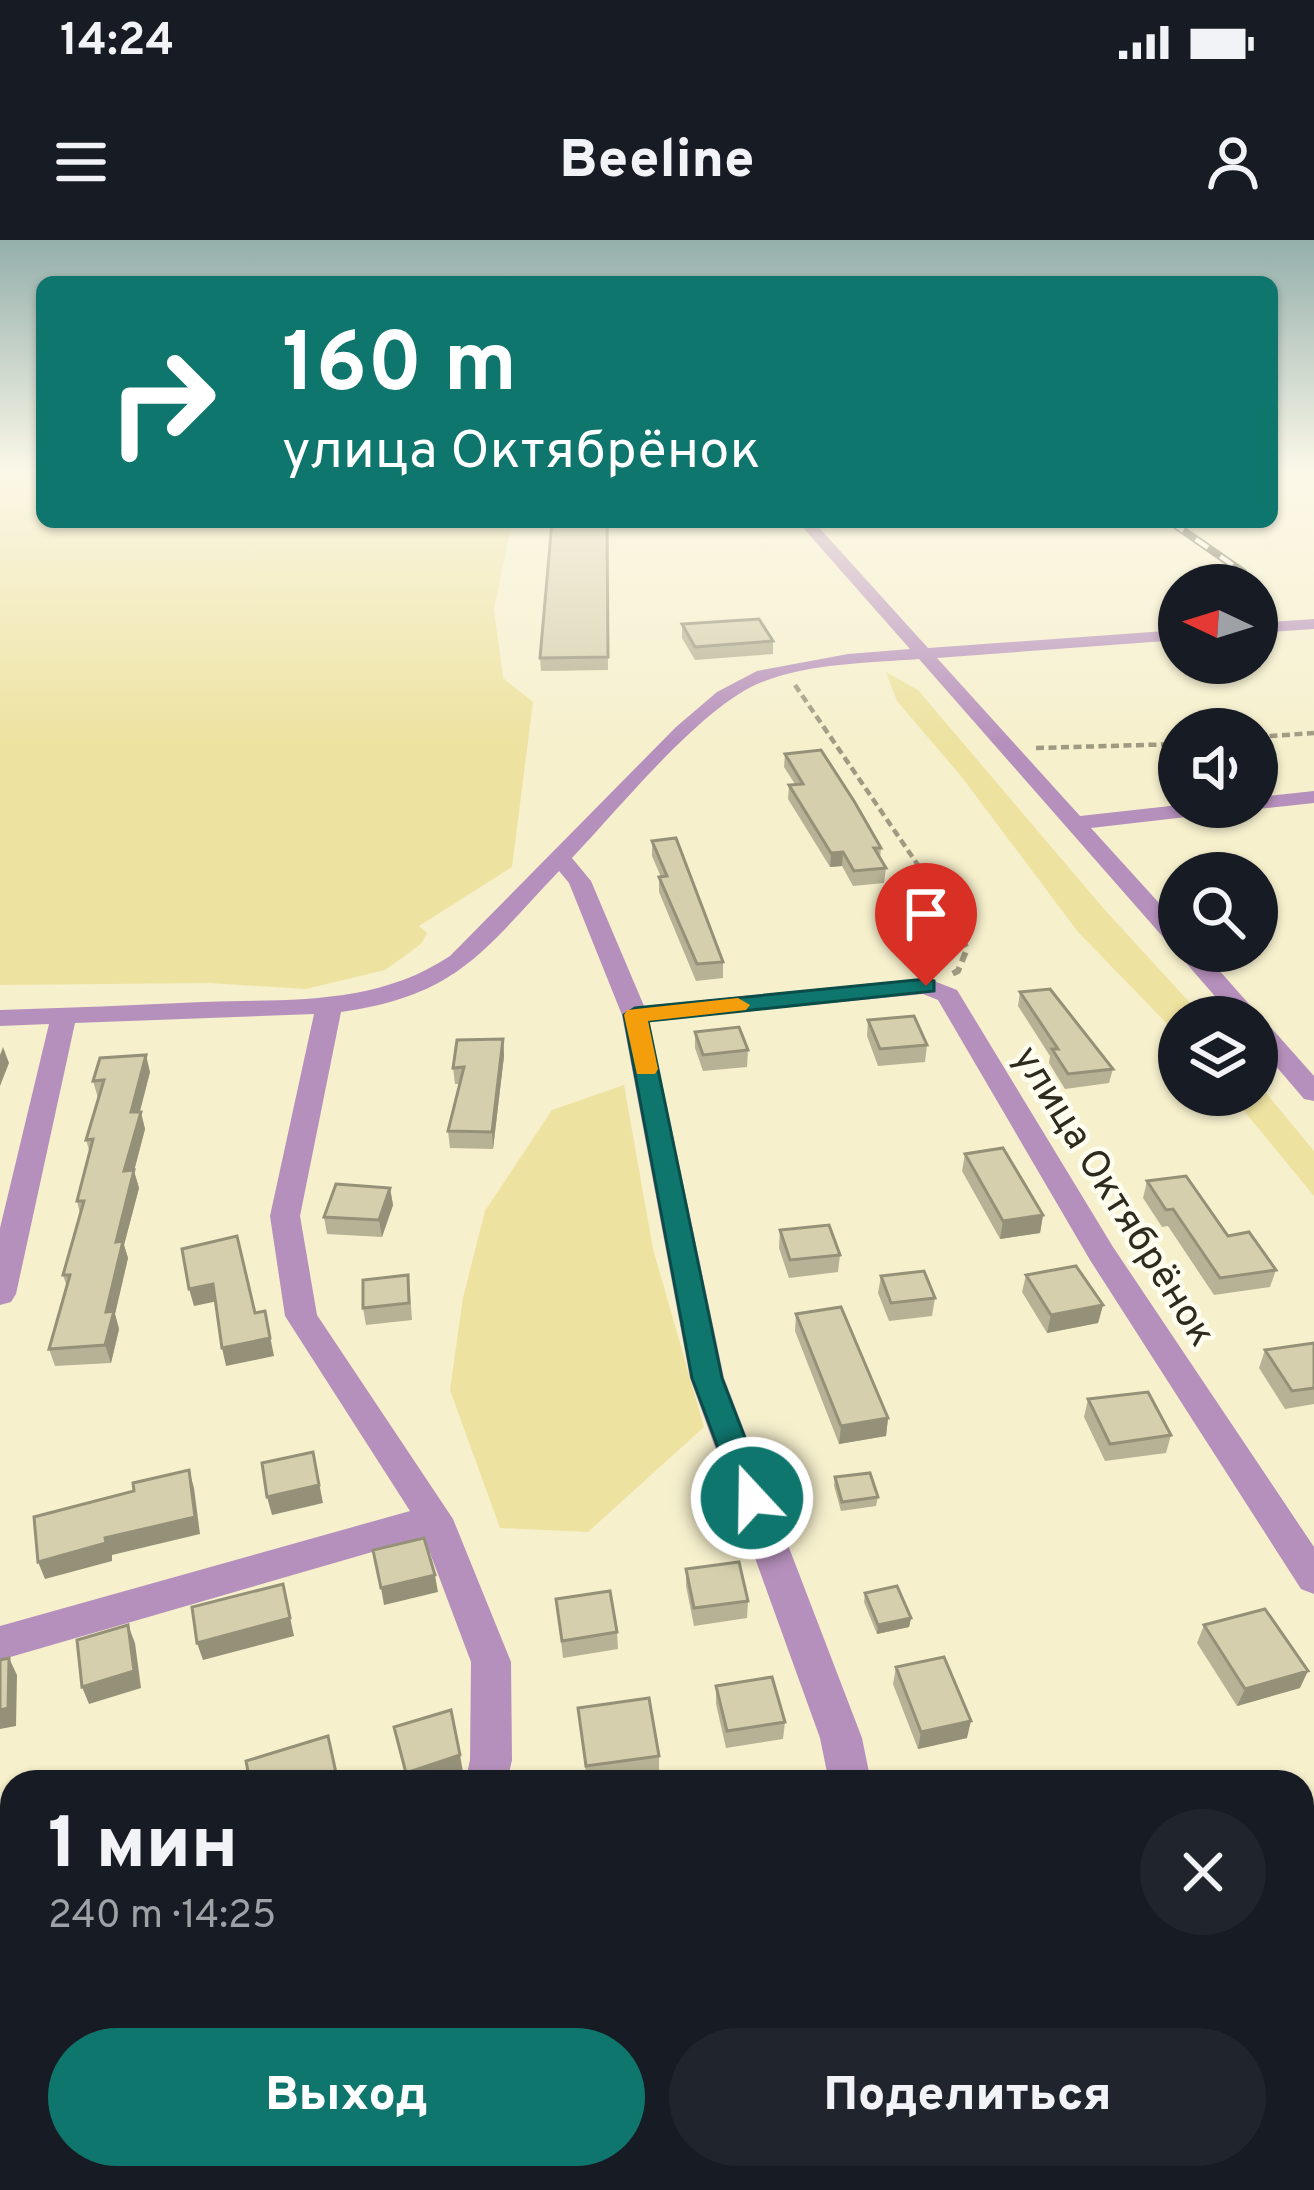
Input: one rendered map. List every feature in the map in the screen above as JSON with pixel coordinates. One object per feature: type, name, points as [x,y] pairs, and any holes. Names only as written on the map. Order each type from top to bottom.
[{"type":"street","points":[[841,561],[1158,916]]},
{"type":"street","points":[[1278,627],[1314,624]]},
{"type":"street","points":[[0,1018],[326,1018],[442,975],[682,731],[724,696],[757,677],[848,658],[1158,636]]},
{"type":"street","points":[[1278,801],[1314,797]]},
{"type":"street","points":[[1076,823],[1158,814]]},
{"type":"street","points":[[560,859],[580,881],[635,1015],[707,1378],[841,1738],[848,1770]]},
{"type":"street","points":[[1207,972],[1229,996]]},
{"type":"street","points":[[635,1015],[926,986]]},
{"type":"street","name":"улица Октябрёнок","points":[[926,986],[948,994],[1101,1252],[1314,1578]]},
{"type":"street","points":[[0,1294],[64,1016]]},
{"type":"street","points":[[326,1018],[285,1216],[301,1316],[435,1520],[491,1662],[489,1770]]},
{"type":"street","points":[[1278,1052],[1314,1093]]},
{"type":"street","points":[[0,1642],[435,1520]]},
{"type":"path","points":[[793,670],[796,687],[958,924],[968,949],[958,971],[926,986]]},
{"type":"path","points":[[1278,736],[1314,733]]},
{"type":"path","points":[[1009,747],[1158,745]]},
{"type":"shaded area","points":[[0,561],[504,561],[494,609],[503,678],[533,702],[512,867],[419,926],[427,933],[421,944],[385,970],[306,989],[210,983],[0,985]]},
{"type":"shaded area","points":[[886,672],[918,690],[1158,972],[1184,996],[1158,996],[1158,1014],[1078,932],[961,776],[897,701]]},
{"type":"shaded area","points":[[624,1085],[653,1249],[704,1427],[588,1532],[500,1528],[450,1390],[463,1298],[485,1211],[552,1110]]},
{"type":"shaded area","points":[[1278,1107],[1314,1151],[1314,1196],[1248,1116],[1278,1116]]},
{"type":"building","points":[[549,561],[607,561],[608,657],[540,658]]},
{"type":"building","points":[[759,619],[773,641],[695,647],[682,624]]},
{"type":"building","points":[[821,750],[881,848],[874,848],[886,868],[854,871],[843,852],[831,853],[789,785],[803,784],[785,754]]},
{"type":"building","points":[[676,838],[723,962],[697,964],[659,877],[667,876],[652,841]]},
{"type":"building","points":[[1050,989],[1113,1069],[1068,1074],[1052,1049],[1058,1049],[1020,992]]},
{"type":"building","points":[[914,1016],[927,1045],[880,1049],[868,1020]]},
{"type":"building","points":[[739,1027],[748,1050],[703,1055],[695,1032]]},
{"type":"building","points":[[503,1039],[492,1132],[448,1131],[464,1067],[453,1068],[457,1040]]},
{"type":"building","points":[[146,1055],[131,1112],[141,1112],[124,1171],[134,1170],[116,1242],[123,1241],[106,1312],[114,1311],[105,1345],[49,1349],[84,1201],[77,1201],[93,1139],[86,1140],[104,1080],[93,1081],[100,1058]]},
{"type":"building","points":[[1003,1148],[1043,1215],[1003,1221],[965,1154]]},
{"type":"building","points":[[1186,1176],[1228,1236],[1249,1232],[1276,1270],[1220,1278],[1173,1209],[1166,1210],[1147,1181]]},
{"type":"building","points":[[336,1184],[390,1188],[379,1220],[324,1217]]},
{"type":"building","points":[[829,1225],[840,1255],[790,1260],[780,1230]]},
{"type":"building","points":[[237,1236],[255,1313],[265,1311],[270,1338],[222,1348],[213,1284],[189,1289],[182,1249]]},
{"type":"building","points":[[1076,1266],[1103,1305],[1051,1315],[1026,1275]]},
{"type":"building","points":[[924,1271],[935,1298],[891,1303],[881,1276]]},
{"type":"building","points":[[408,1275],[409,1303],[363,1308],[363,1280]]},
{"type":"building","points":[[841,1307],[888,1418],[841,1426],[796,1314]]},
{"type":"building","points":[[1314,1343],[1314,1388],[1292,1391],[1265,1350]]},
{"type":"building","points":[[1148,1392],[1171,1435],[1110,1444],[1088,1399]]},
{"type":"building","points":[[313,1452],[319,1485],[267,1497],[262,1463]]},
{"type":"building","points":[[189,1470],[195,1517],[105,1538],[106,1543],[38,1562],[34,1517],[134,1491],[133,1483]]},
{"type":"building","points":[[870,1473],[878,1497],[842,1502],[835,1477]]},
{"type":"building","points":[[424,1538],[435,1575],[381,1588],[373,1550]]},
{"type":"building","points":[[739,1562],[748,1601],[694,1608],[686,1569]]},
{"type":"building","points":[[283,1584],[290,1618],[197,1643],[192,1607]]},
{"type":"building","points":[[897,1586],[911,1618],[878,1625],[865,1593]]},
{"type":"building","points":[[610,1591],[617,1632],[562,1641],[556,1599]]},
{"type":"building","points":[[1265,1609],[1308,1671],[1245,1689],[1204,1625]]},
{"type":"building","points":[[128,1625],[134,1671],[82,1687],[77,1640]]},
{"type":"building","points":[[944,1657],[971,1721],[921,1732],[896,1667]]},
{"type":"building","points":[[9,1658],[8,1708],[0,1710],[0,1660]]},
{"type":"building","points":[[772,1677],[785,1722],[727,1731],[716,1686]]},
{"type":"building","points":[[649,1698],[659,1756],[586,1766],[578,1708]]},
{"type":"building","points":[[451,1710],[460,1755],[405,1770],[394,1727]]},
{"type":"building","points":[[328,1736],[335,1770],[248,1770],[246,1761]]},
{"type":"railway","points":[[1227,561],[1231,564]]},
{"type":"slow traffic","points":[[646,1069],[635,1015],[738,1005]]},
{"type":"route","points":[[752,1498],[707,1378],[635,1015],[926,986]]}]
